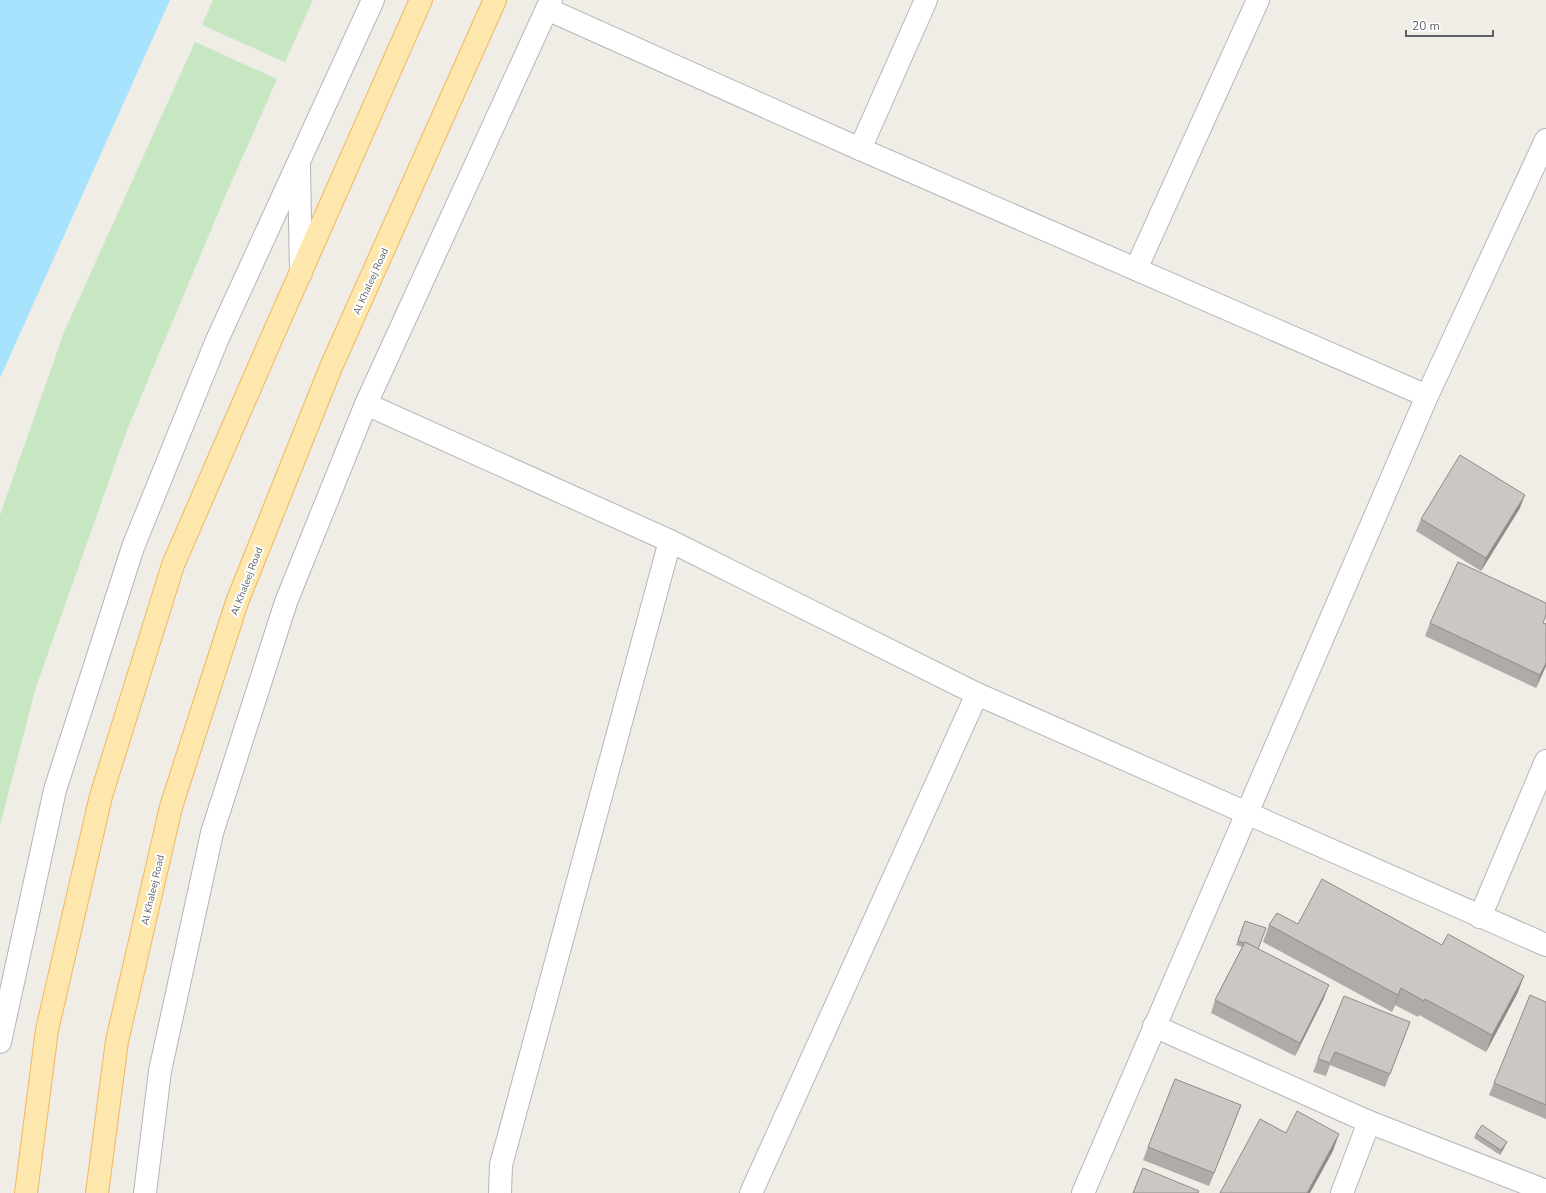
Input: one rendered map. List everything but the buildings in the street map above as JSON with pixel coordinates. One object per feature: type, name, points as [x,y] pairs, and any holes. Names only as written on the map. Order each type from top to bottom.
[{"type":"main road","points":[[26,1193],[47,1030],[101,796],[173,565],[421,0]]},
{"type":"main road","name":"Al Khaleej Road","points":[[97,1193],[117,1041],[171,807],[237,602],[331,367],[495,0]]},
{"type":"street","points":[[0,1042],[55,790],[133,547],[217,340],[372,0]]},
{"type":"street","points":[[860,149],[926,0]]},
{"type":"street","points":[[1136,269],[1258,0]]},
{"type":"street","points":[[145,1193],[160,1071],[212,833],[286,602],[366,404],[549,4],[860,149],[1427,396]]},
{"type":"street","points":[[1083,1193],[1427,396],[1546,140]]},
{"type":"street","points":[[299,160],[300,273]]},
{"type":"street","points":[[366,404],[670,541],[976,694],[1546,945]]},
{"type":"street","points":[[500,1193],[501,1165],[670,541]]},
{"type":"street","points":[[751,1193],[976,694]]},
{"type":"street","points":[[1480,917],[1546,761]]},
{"type":"street","points":[[1154,1026],[1369,1122],[1546,1191]]},
{"type":"street","points":[[1342,1193],[1369,1122]]},
{"type":"green space","points":[[213,0],[313,0],[285,62],[202,25]]},
{"type":"green space","points":[[195,42],[277,79],[224,199],[127,430],[36,687],[0,825],[0,515],[64,332]]},
{"type":"water","points":[[0,0],[170,0],[0,378]]}]
